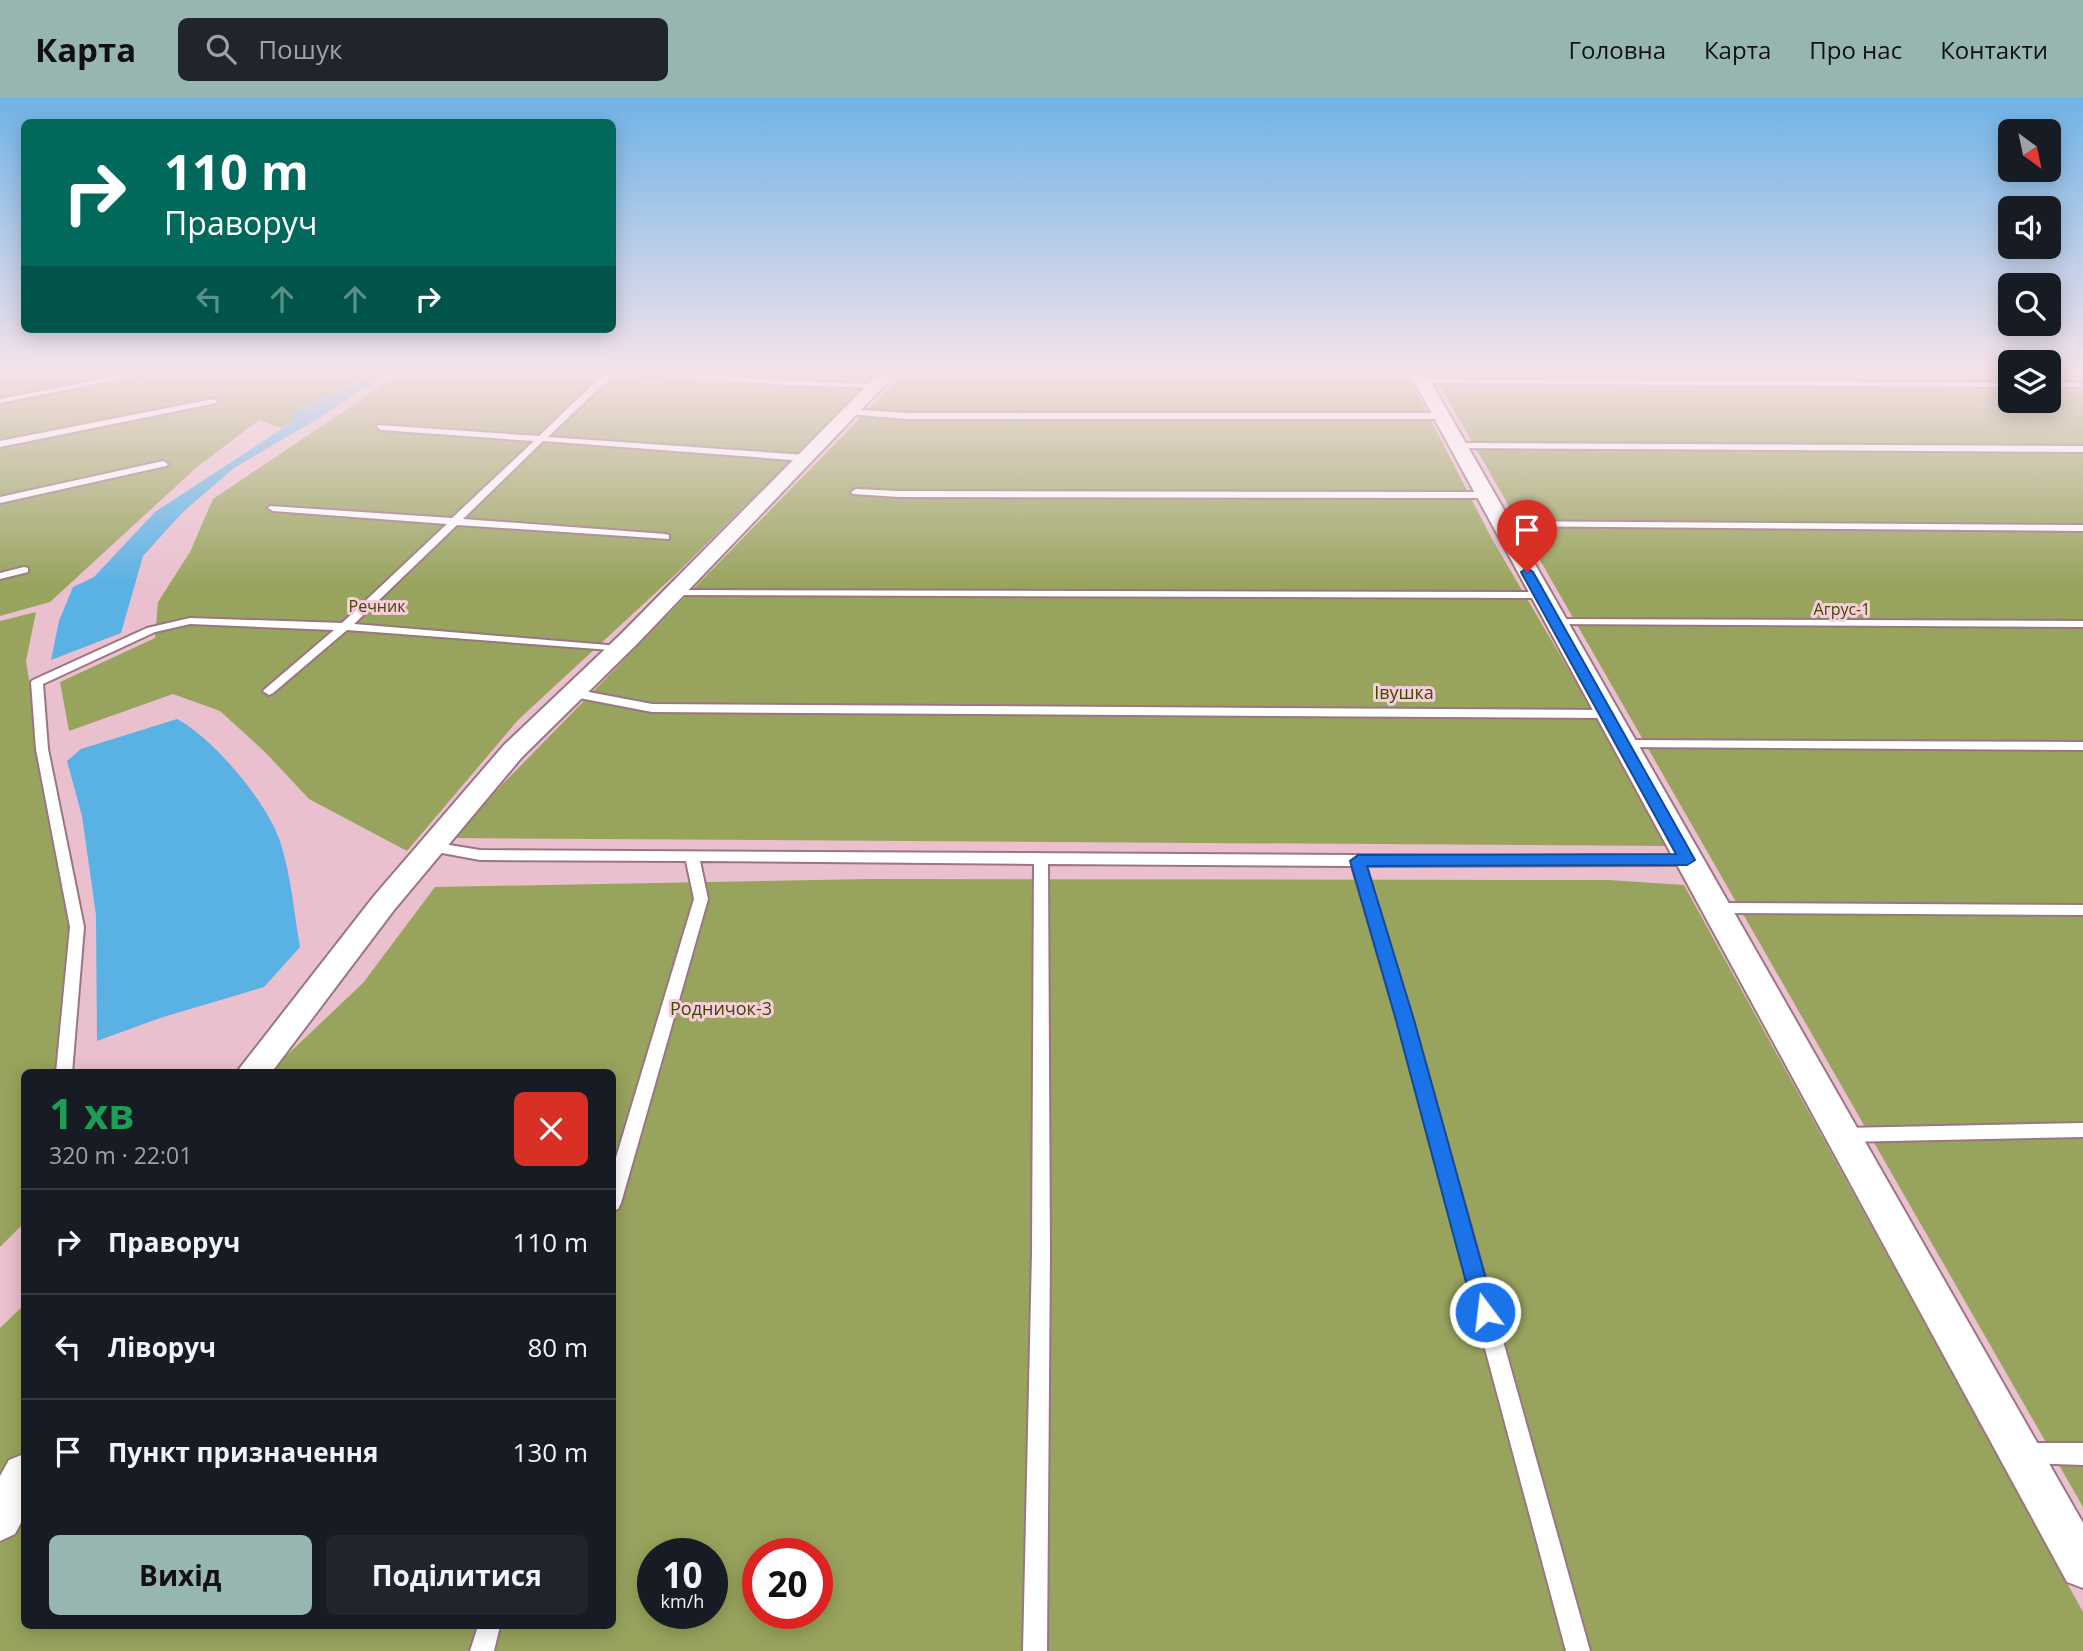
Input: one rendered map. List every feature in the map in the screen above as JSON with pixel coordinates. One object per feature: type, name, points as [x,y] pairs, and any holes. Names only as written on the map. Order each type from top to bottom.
[{"type":"street","points":[[255,1069],[431,848],[513,751],[620,649],[821,442]]},
{"type":"street","points":[[1455,442],[2083,1566]]},
{"type":"street","points":[[0,1519],[21,1480]]},
{"type":"lane","points":[[269,691],[344,627],[537,442]]},
{"type":"lane","points":[[589,442],[806,458]]},
{"type":"lane","points":[[1457,446],[2083,449]]},
{"type":"lane","points":[[0,500],[163,464]]},
{"type":"lane","points":[[856,492],[1484,495]]},
{"type":"lane","points":[[273,508],[666,537]]},
{"type":"lane","points":[[1501,524],[2083,528]]},
{"type":"lane","points":[[0,576],[24,570]]},
{"type":"lane","points":[[674,593],[1540,596]]},
{"type":"lane","points":[[64,1069],[77,927],[41,750],[37,682],[151,630],[190,621],[344,627],[620,649]]},
{"type":"lane","points":[[1555,622],[2083,624]]},
{"type":"lane","points":[[573,693],[652,708],[1606,714]]},
{"type":"lane","points":[[1623,744],[2083,746]]},
{"type":"lane","points":[[431,848],[480,855],[1358,861],[1687,860]]},
{"type":"lane","points":[[616,1189],[701,899],[692,857]]},
{"type":"lane","points":[[1035,1651],[1041,1253],[1041,859]]},
{"type":"lane","points":[[1358,861],[1405,1020],[1578,1651]]},
{"type":"lane","points":[[1714,908],[2083,910]]},
{"type":"lane","points":[[1840,1135],[2001,1129],[2083,1130]]},
{"type":"lane","points":[[2019,1453],[2083,1454]]},
{"type":"lane","points":[[482,1651],[488,1629]]},
{"type":"green space","points":[[0,442],[229,442],[197,467],[50,602],[0,616]]},
{"type":"green space","name":"Речник","points":[[297,442],[809,442],[677,573],[518,720],[407,851],[309,799],[265,752],[220,711],[173,694],[69,731],[60,682],[155,638],[158,602],[190,552],[213,499]]},
{"type":"green space","name":"Івушка","points":[[836,442],[1442,442],[1492,539],[1672,846],[450,838]]},
{"type":"green space","name":"Агрус-1","points":[[1473,442],[2083,442],[2083,1507]]},
{"type":"green space","points":[[36,612],[26,661],[70,932],[58,1069],[21,1069],[21,1226],[0,1247],[0,621]]},
{"type":"green space","name":"Родничок-3","points":[[869,879],[1609,880],[1684,885],[2083,1612],[2083,1651],[0,1651],[0,1328],[21,1308],[21,1629],[616,1629],[616,1069],[272,1069],[363,983],[435,887]]},
{"type":"water","points":[[261,442],[277,442],[234,468],[183,512],[143,556],[121,633],[51,660],[59,621],[73,587],[94,577],[155,512]]},
{"type":"water","points":[[177,719],[206,741],[237,772],[273,825],[287,867],[300,947],[264,987],[160,1018],[97,1041],[96,915],[82,816],[67,761],[81,749]]},
{"type":"route","points":[[1485,1312],[1405,1020],[1358,861],[1687,860],[1527,572]]}]
